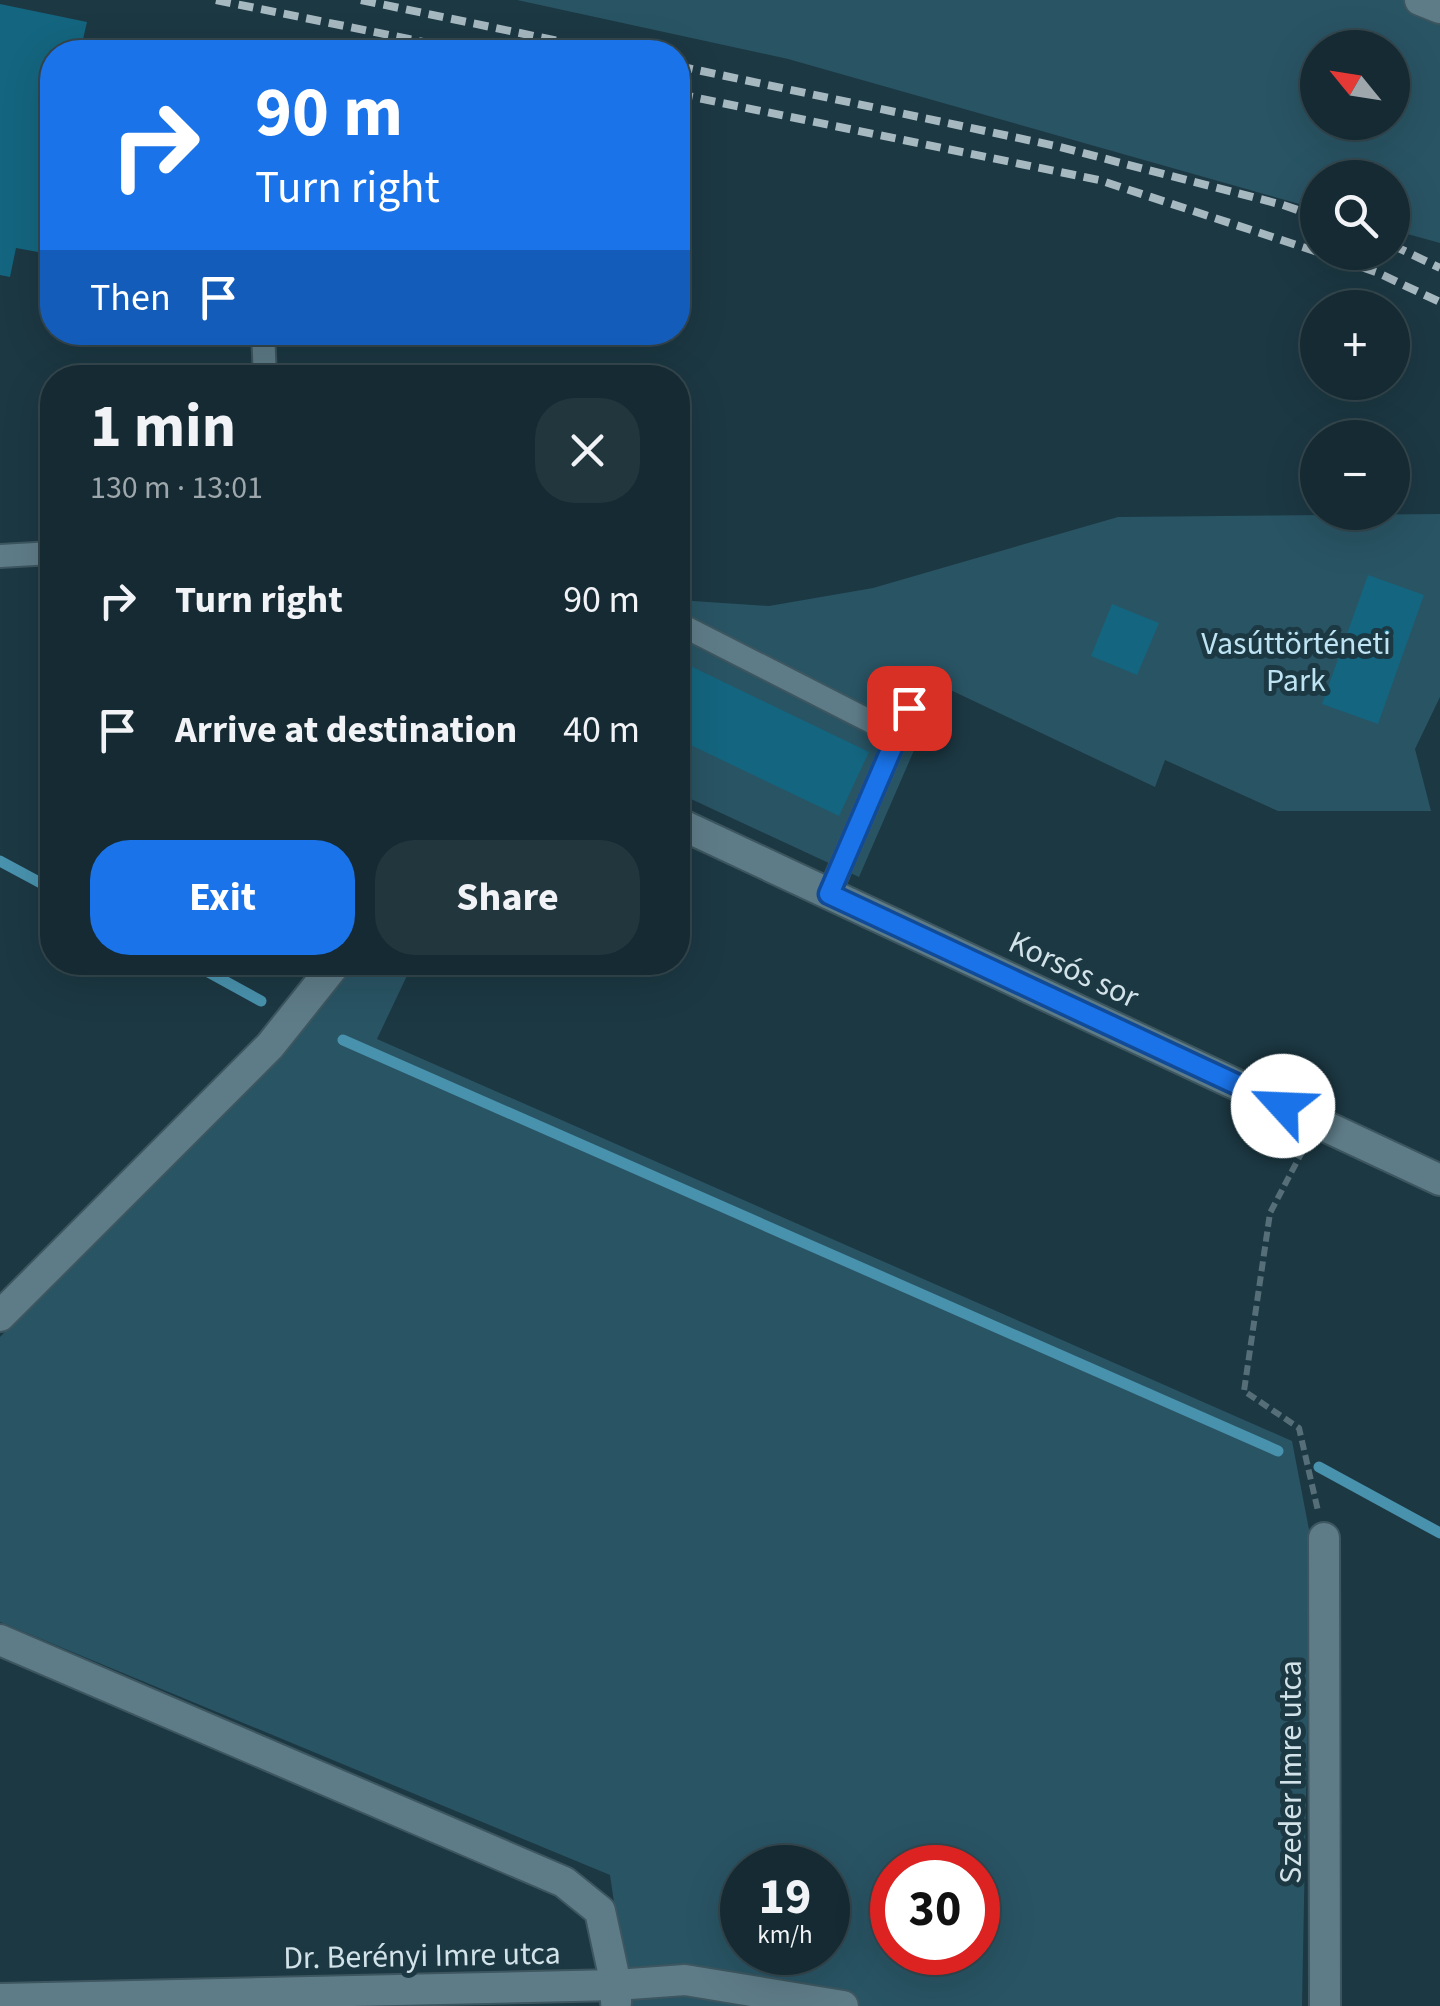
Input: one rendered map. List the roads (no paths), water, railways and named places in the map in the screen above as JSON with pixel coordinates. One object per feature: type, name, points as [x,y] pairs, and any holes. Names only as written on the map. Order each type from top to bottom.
[{"type":"street","points":[[1420,0],[1440,8]]},
{"type":"street","name":"Korsós sor","points":[[690,829],[1440,1180]]},
{"type":"street","points":[[0,1316],[270,1046],[327,975]]},
{"type":"street","name":"Szeder Imre utca","points":[[1324,1538],[1325,2006]]},
{"type":"street","points":[[0,1640],[564,1882],[600,1911],[616,1996]]},
{"type":"street","name":"Dr. Berényi Imre utca","points":[[0,2000],[616,1996],[685,1980],[843,2006]]},
{"type":"lane","points":[[0,556],[40,554]]},
{"type":"lane","points":[[690,630],[897,735]]},
{"type":"lane","points":[[829,894],[909,708]]},
{"type":"waterway","points":[[0,861],[40,883]]},
{"type":"waterway","points":[[214,975],[261,1001]]},
{"type":"waterway","points":[[343,1040],[1278,1451]]},
{"type":"waterway","points":[[1319,1467],[1440,1533]]},
{"type":"railway","points":[[216,0],[414,40]]},
{"type":"railway","points":[[361,0],[553,40]]},
{"type":"railway","points":[[690,69],[1056,146],[1300,211]]},
{"type":"railway","points":[[690,96],[1099,180],[1300,246]]},
{"type":"railway","points":[[1410,254],[1440,268]]},
{"type":"railway","points":[[1370,270],[1440,302]]},
{"type":"park label","name":"Vasúttörténeti Park","points":[[1296,662]]}]
